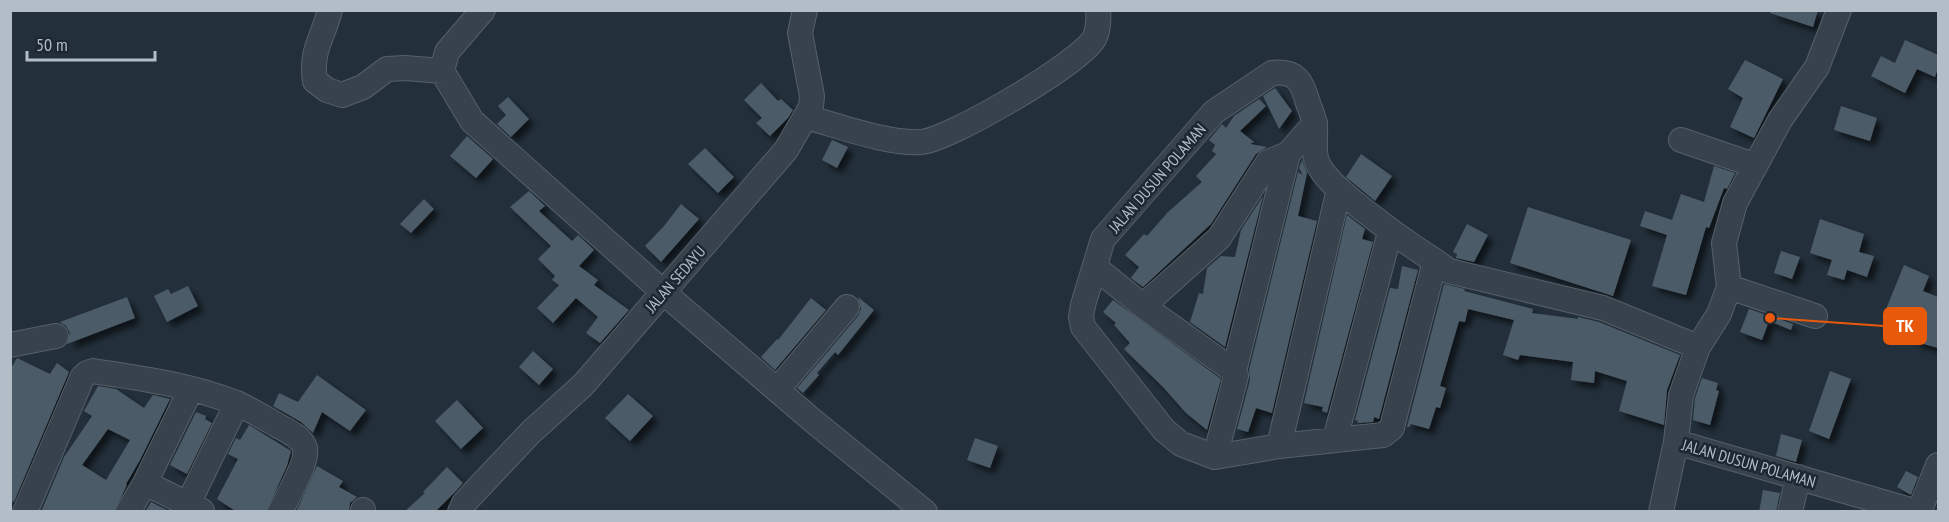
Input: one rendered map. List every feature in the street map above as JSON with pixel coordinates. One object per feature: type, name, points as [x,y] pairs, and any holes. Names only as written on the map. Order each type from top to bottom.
[{"type":"street","points":[[330,10],[325,32],[315,51],[313,68],[315,81],[327,90],[342,95],[363,87],[387,69],[442,71]]},
{"type":"street","points":[[483,10],[447,52],[442,71],[472,121],[663,292],[925,512]]},
{"type":"street","name":"JALAN SEDAYU","points":[[460,512],[464,503],[531,432],[583,385],[786,150],[811,107],[812,96],[800,33],[804,10]]},
{"type":"street","points":[[806,117],[898,141],[923,142],[951,133],[996,110],[1081,54],[1095,38],[1098,10]]},
{"type":"street","name":"JALAN DUSUN POLAMAN","points":[[1839,10],[1817,67],[1780,120],[1735,203],[1724,243],[1728,287],[1719,314],[1698,347],[1681,395],[1676,442],[1918,512]]},
{"type":"street","name":"JALAN DUSUN POLAMAN","points":[[1215,457],[1181,444],[1164,430],[1083,327],[1081,317],[1096,268],[1098,250],[1103,239],[1214,112],[1272,73],[1282,72],[1295,76],[1303,85],[1315,123],[1317,164],[1339,189],[1390,232],[1449,271],[1604,308],[1698,347]]},
{"type":"street","points":[[1233,371],[1288,154],[1315,123]]},
{"type":"street","points":[[1681,140],[1754,165]]},
{"type":"street","points":[[1143,306],[1219,238],[1268,162],[1288,154]]},
{"type":"street","points":[[1279,446],[1339,189]]},
{"type":"street","points":[[1335,439],[1390,232]]},
{"type":"street","points":[[1096,268],[1143,306],[1233,371],[1236,376],[1215,457],[1279,446],[1383,435],[1392,428],[1435,261]]},
{"type":"street","points":[[1728,287],[1815,315]]},
{"type":"street","points":[[777,390],[847,307]]},
{"type":"street","points":[[10,345],[56,336]]},
{"type":"street","points":[[25,512],[82,378],[93,371],[158,380],[190,388],[237,404],[293,434],[304,444],[305,452],[301,469],[280,512]]},
{"type":"street","points":[[128,512],[145,483],[190,388]]},
{"type":"street","points":[[145,483],[195,508],[237,404]]},
{"type":"street","points":[[1661,512],[1676,442]]},
{"type":"street","points":[[1918,512],[1938,465]]},
{"type":"street","points":[[1790,512],[1798,477]]},
{"type":"building","points":[[1771,10],[1818,10],[1813,27],[1770,13]]},
{"type":"building","points":[[1905,40],[1938,55],[1938,68],[1935,77],[1917,69],[1905,93],[1871,76],[1881,56],[1895,63]]},
{"type":"building","points":[[1745,60],[1783,79],[1754,138],[1730,127],[1743,98],[1728,89]]},
{"type":"building","points":[[761,83],[778,101],[781,99],[793,110],[770,136],[756,123],[762,118],[744,100]]},
{"type":"building","points":[[1275,88],[1292,111],[1279,129],[1263,96]]},
{"type":"building","points":[[508,97],[529,119],[511,137],[497,124],[506,115],[498,106]]},
{"type":"building","points":[[1259,99],[1266,106],[1240,131],[1254,142],[1250,144],[1267,147],[1256,154],[1211,224],[1143,287],[1131,278],[1139,267],[1125,255],[1144,234],[1147,236],[1168,212],[1202,182],[1196,176],[1218,152],[1216,154],[1212,151],[1215,145],[1209,140],[1222,124],[1226,128],[1234,116]]},
{"type":"building","points":[[1841,106],[1877,118],[1870,141],[1834,130]]},
{"type":"building","points":[[467,136],[493,159],[476,178],[450,156]]},
{"type":"building","points":[[832,140],[848,147],[837,168],[822,160]]},
{"type":"building","points":[[705,148],[734,177],[718,193],[688,164]]},
{"type":"building","points":[[1361,154],[1392,176],[1375,201],[1346,177]]},
{"type":"building","points":[[1302,160],[1307,173],[1298,216],[1317,221],[1272,413],[1256,408],[1248,432],[1237,429],[1250,380],[1249,370],[1298,172],[1303,175],[1299,168]]},
{"type":"building","points":[[1714,166],[1735,173],[1727,189],[1724,188],[1709,228],[1706,227],[1686,295],[1652,286],[1667,235],[1640,226],[1645,211],[1672,220],[1681,194],[1704,202]]},
{"type":"building","points":[[529,191],[545,206],[539,211],[572,241],[578,235],[594,250],[579,266],[598,280],[594,285],[629,310],[600,343],[586,333],[598,317],[576,298],[553,323],[537,308],[559,285],[552,280],[555,276],[538,259],[551,246],[510,207]]},
{"type":"building","points":[[1263,196],[1225,347],[1190,322],[1199,293],[1203,294],[1207,268],[1221,256],[1235,257],[1241,230]]},
{"type":"building","points":[[424,199],[434,209],[411,233],[400,224]]},
{"type":"building","points":[[681,204],[699,219],[661,262],[645,246]]},
{"type":"building","points":[[1528,207],[1631,240],[1613,296],[1510,263]]},
{"type":"building","points":[[1347,215],[1365,229],[1362,239],[1373,242],[1327,413],[1322,411],[1323,407],[1304,403]]},
{"type":"building","points":[[1820,219],[1864,234],[1859,252],[1874,256],[1867,277],[1847,270],[1844,280],[1827,275],[1832,260],[1810,253]]},
{"type":"building","points":[[1467,224],[1488,235],[1474,262],[1456,258],[1457,254],[1453,252]]},
{"type":"building","points":[[1781,251],[1800,257],[1792,279],[1774,273]]},
{"type":"building","points":[[1904,265],[1929,276],[1923,291],[1938,297],[1938,348],[1913,341],[1918,323],[1886,309]]},
{"type":"building","points":[[1402,266],[1418,270],[1379,419],[1374,417],[1373,422],[1357,423],[1358,421],[1355,420],[1390,288],[1398,289]]},
{"type":"building","points":[[1444,284],[1533,309],[1532,313],[1578,319],[1578,317],[1599,322],[1680,355],[1667,390],[1664,425],[1619,411],[1627,381],[1595,371],[1594,383],[1571,380],[1573,362],[1520,355],[1518,360],[1503,355],[1514,320],[1468,309],[1465,322],[1459,321],[1440,386],[1446,388],[1440,408],[1436,407],[1429,429],[1411,424],[1407,427]]},
{"type":"building","points":[[188,286],[198,306],[167,322],[154,296],[168,289],[171,294]]},
{"type":"building","points":[[127,297],[135,318],[67,344],[70,333],[60,322]]},
{"type":"building","points":[[858,297],[874,310],[838,355],[835,352],[817,373],[819,375],[803,393],[797,388],[858,316],[861,309]]},
{"type":"building","points":[[811,298],[826,310],[775,370],[761,357],[778,340]]},
{"type":"building","points":[[1113,300],[1221,379],[1207,430],[1186,413],[1124,349],[1130,343],[1114,325],[1116,323],[1103,312]]},
{"type":"building","points":[[1749,309],[1793,324],[1791,330],[1769,321],[1762,340],[1740,332]]},
{"type":"building","points":[[533,351],[553,369],[539,385],[519,367]]},
{"type":"building","points":[[17,358],[50,374],[57,363],[69,372],[14,502],[10,500],[10,370]]},
{"type":"building","points":[[1830,371],[1851,379],[1829,439],[1809,431]]},
{"type":"building","points":[[317,375],[366,410],[350,431],[322,412],[313,433],[301,422],[273,406],[279,393],[298,402]]},
{"type":"building","points":[[1702,378],[1718,383],[1716,390],[1719,391],[1710,425],[1693,420],[1695,398]]},
{"type":"building","points":[[98,386],[116,389],[144,408],[153,395],[170,399],[114,512],[41,512],[64,457],[92,416],[84,411]],"holes":[[[108,429],[130,440],[106,480],[82,465]]]},
{"type":"building","points":[[628,394],[653,416],[630,441],[605,418]]},
{"type":"building","points":[[457,400],[483,428],[461,449],[435,421]]},
{"type":"building","points":[[196,412],[206,416],[205,419],[212,423],[187,474],[170,465]]},
{"type":"building","points":[[249,425],[291,451],[287,466],[266,512],[237,512],[217,499],[238,459],[228,454],[236,438],[240,440]]},
{"type":"building","points":[[1781,434],[1802,440],[1796,462],[1776,456]]},
{"type":"building","points":[[975,438],[998,446],[990,468],[967,460]]},
{"type":"building","points":[[317,466],[343,481],[339,487],[357,497],[350,503],[349,512],[296,512]]},
{"type":"building","points":[[447,467],[463,483],[456,491],[435,512],[404,512],[425,493],[423,492]]},
{"type":"building","points":[[1906,471],[1918,477],[1911,495],[1897,487]]},
{"type":"building","points":[[1763,490],[1780,493],[1776,512],[1759,512]]},
{"type":"building","points":[[151,502],[171,512],[145,512]]},
{"type":"place","name":"TK","points":[[1770,318]]}]
